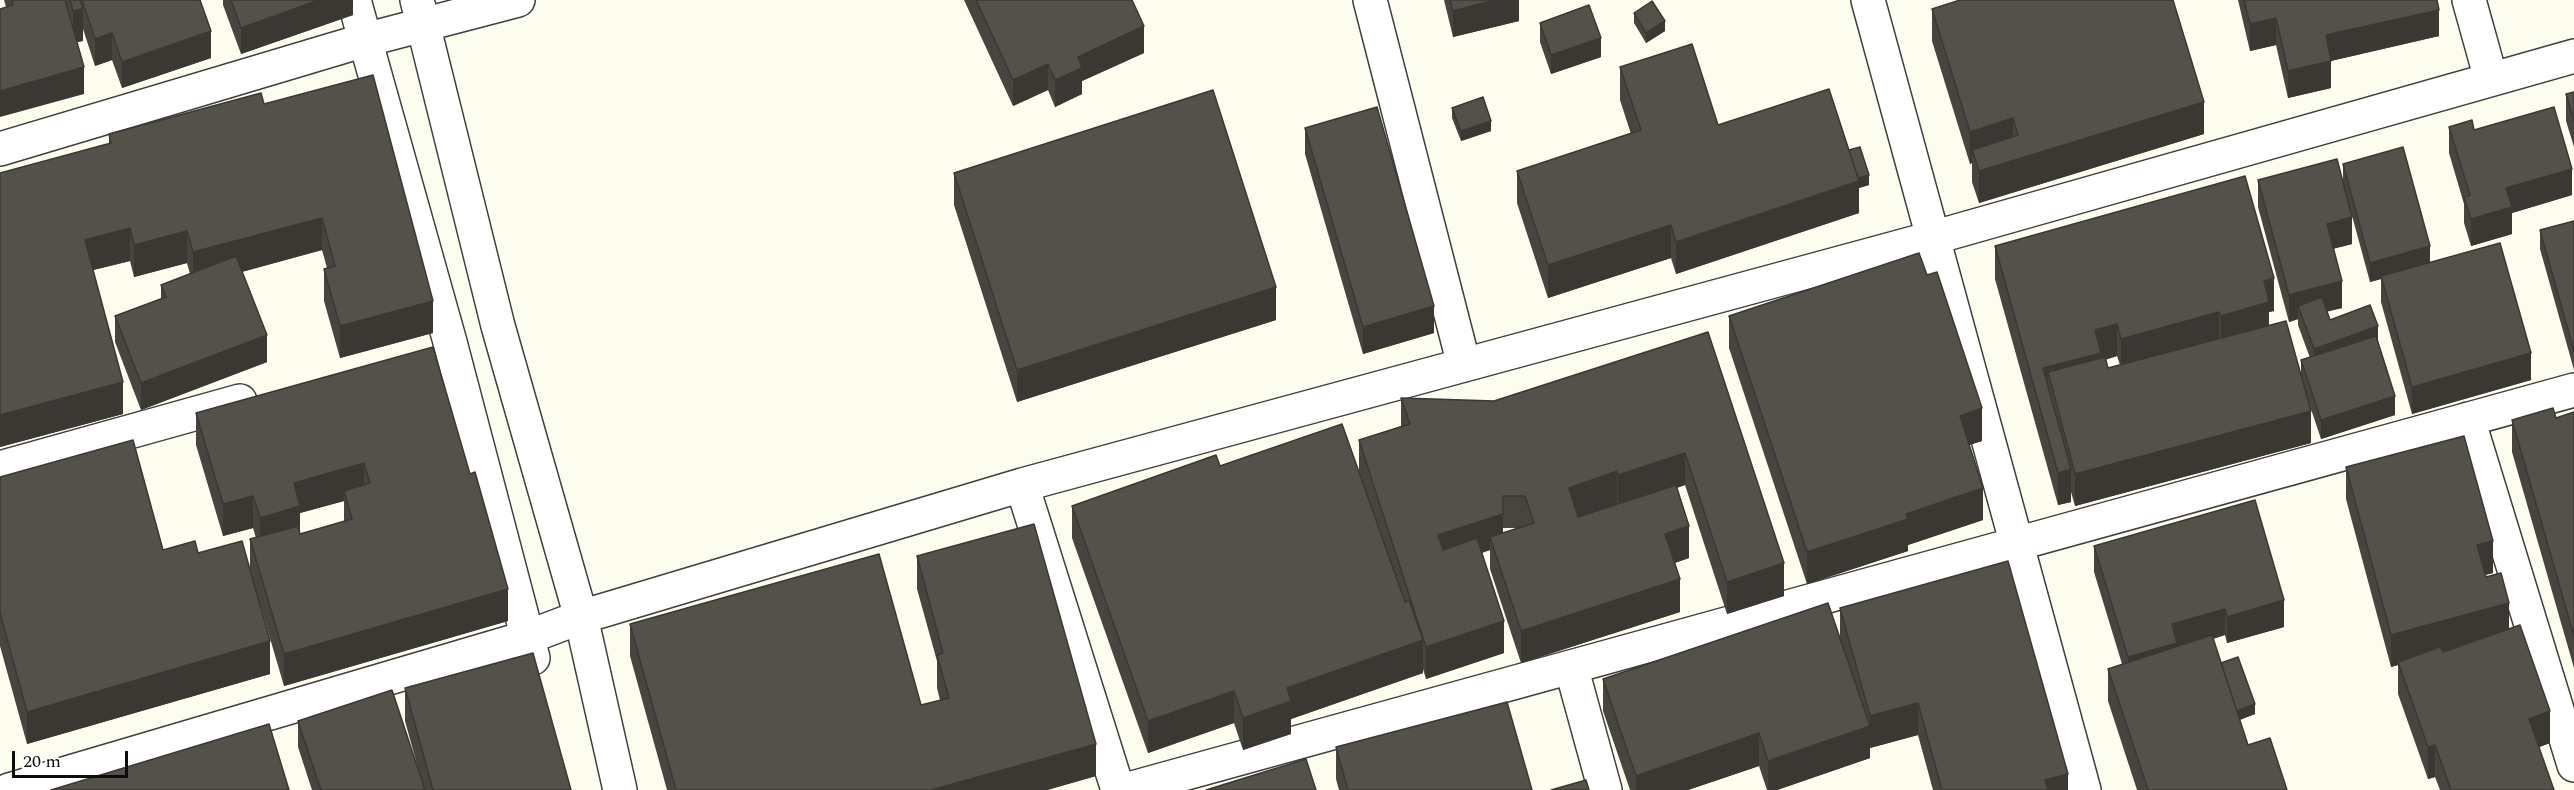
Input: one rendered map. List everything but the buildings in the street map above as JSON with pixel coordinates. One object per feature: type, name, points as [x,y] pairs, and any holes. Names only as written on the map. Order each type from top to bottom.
[{"type":"street","points":[[354,0],[450,342],[543,692]]},
{"type":"street","points":[[0,149],[365,40],[420,13],[518,0]]},
{"type":"street","points":[[1370,0],[1464,365]]},
{"type":"street","points":[[1868,0],[2084,790]]},
{"type":"street","points":[[2469,0],[2491,79]]},
{"type":"street","points":[[420,13],[498,326],[581,617],[620,790]]},
{"type":"street","points":[[9,790],[528,637],[581,617],[1022,485],[1932,238],[2574,56]]},
{"type":"street","points":[[416,352],[498,326]]},
{"type":"street","points":[[1125,790],[1572,670],[2015,544],[2574,390]]},
{"type":"street","points":[[0,468],[266,394]]},
{"type":"street","points":[[2468,419],[2574,765]]},
{"type":"street","points":[[1022,485],[1118,790]]},
{"type":"street","points":[[1572,670],[1605,790]]}]
